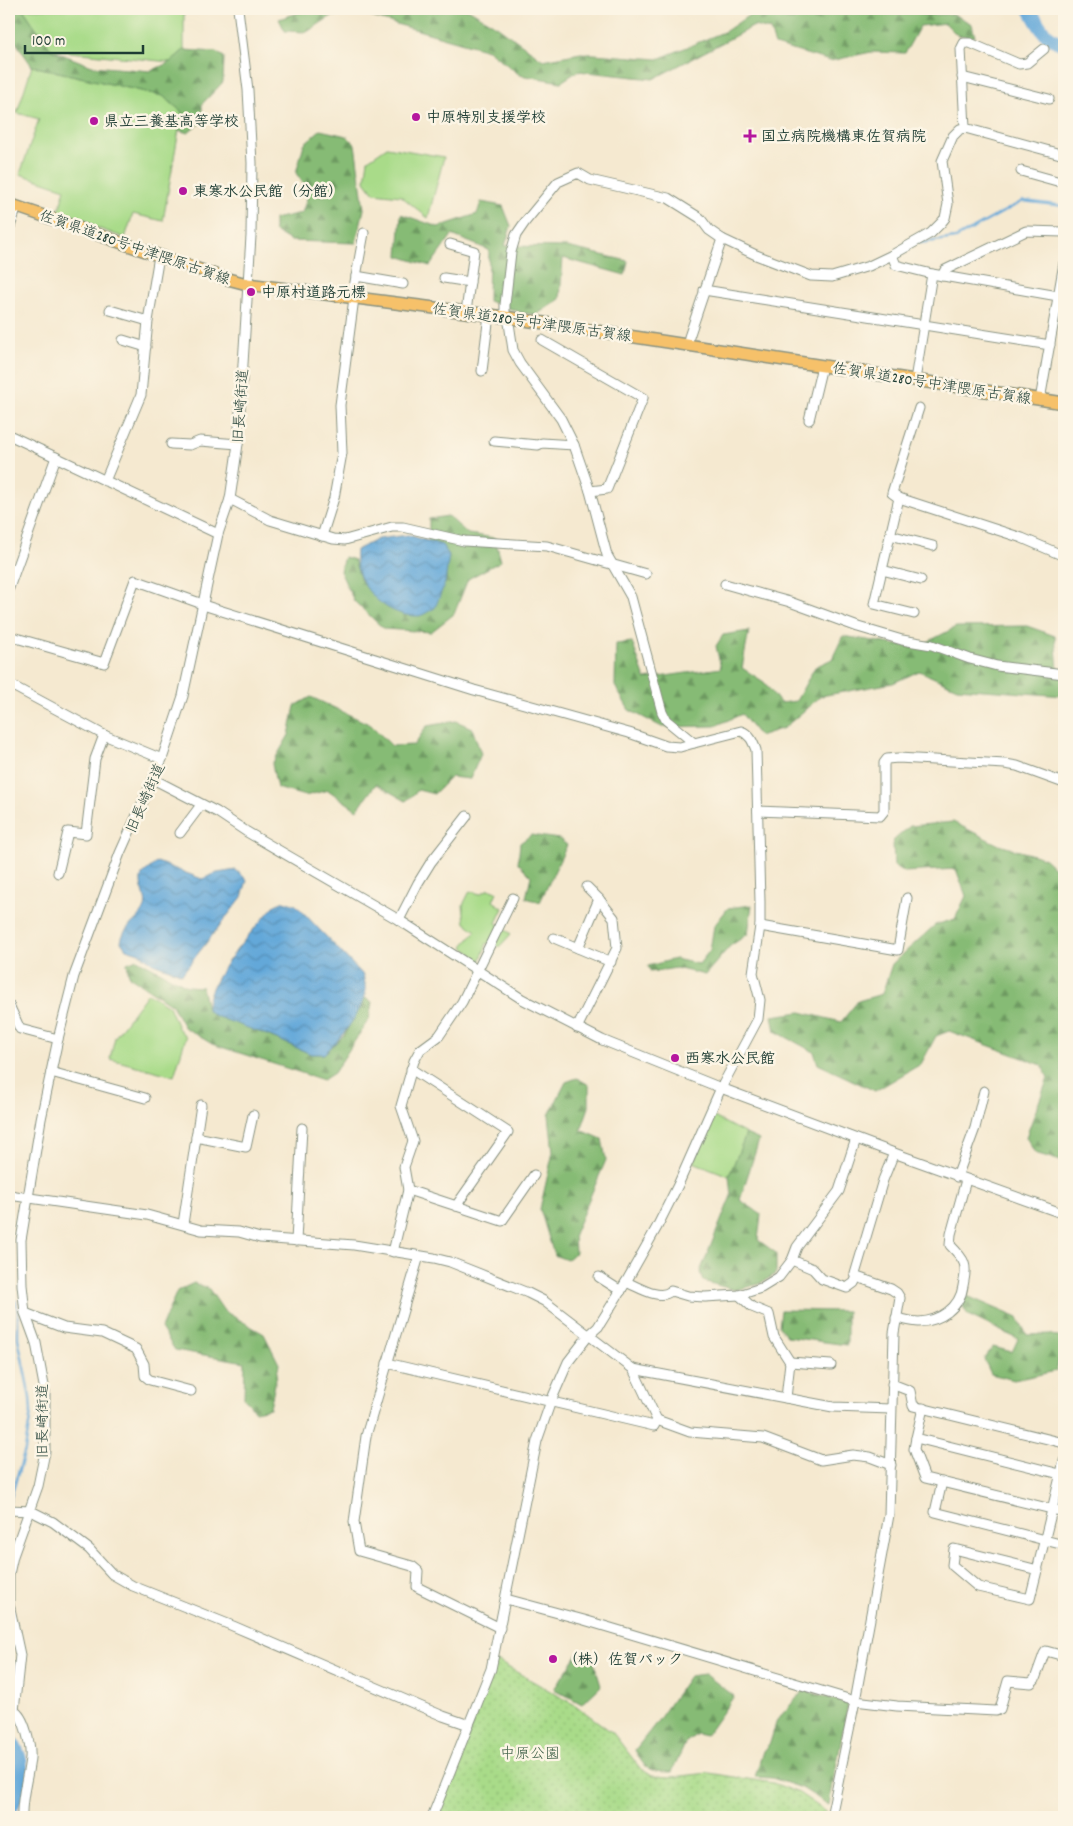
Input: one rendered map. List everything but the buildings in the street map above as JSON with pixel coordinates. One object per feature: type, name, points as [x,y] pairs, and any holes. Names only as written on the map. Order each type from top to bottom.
[{"type":"main road","name":"佐賀県道280号中津隈原古賀線","points":[[13,205],[224,278],[247,284],[505,317],[1064,403]]},
{"type":"street","name":"旧長崎街道","points":[[9,1729],[14,1711],[20,1655],[9,1604],[9,1575],[13,1556],[31,1511],[45,1452],[45,1391],[36,1344],[25,1313],[22,1285],[21,1240],[27,1198],[51,1072],[74,976],[120,853],[162,759],[183,696],[218,534],[230,499],[238,444],[251,236],[250,124],[248,90],[238,9]]},
{"type":"street","points":[[965,128],[961,49],[964,43],[970,43],[1019,64],[1027,63],[1044,49]]},
{"type":"street","points":[[962,76],[1049,100]]},
{"type":"street","points":[[694,742],[671,725],[662,712],[632,596],[607,555],[590,491],[574,445],[561,418],[520,363],[513,350],[510,323],[505,317],[505,305],[511,252],[516,235],[524,222],[558,182],[578,173],[590,180],[668,198],[700,218],[709,230],[722,239],[756,255],[811,276],[832,277],[869,266],[892,255],[931,234],[945,218],[948,204],[942,161],[953,136],[960,129],[965,128],[1064,155]]},
{"type":"street","points":[[1021,171],[1064,183]]},
{"type":"street","points":[[9,229],[13,205]]},
{"type":"street","points":[[942,276],[945,270],[1026,231],[1064,232]]},
{"type":"street","points":[[322,536],[334,498],[342,454],[340,405],[354,298],[353,293],[364,233]]},
{"type":"street","points":[[688,345],[704,290],[722,239]]},
{"type":"street","points":[[450,244],[474,251],[466,312]]},
{"type":"street","points":[[892,255],[896,265],[932,274],[1058,296]]},
{"type":"street","points":[[105,481],[141,395],[148,321],[159,256]]},
{"type":"street","points":[[1040,400],[1064,263]]},
{"type":"street","points":[[915,380],[932,274]]},
{"type":"street","points":[[356,276],[403,284]]},
{"type":"street","points":[[444,278],[470,282]]},
{"type":"street","points":[[704,290],[1050,345]]},
{"type":"street","points":[[110,310],[148,321]]},
{"type":"street","points":[[482,371],[489,315]]},
{"type":"street","points":[[123,340],[146,347]]},
{"type":"street","points":[[542,340],[643,398],[607,489],[590,491]]},
{"type":"street","points":[[809,420],[822,366]]},
{"type":"street","points":[[919,408],[892,493],[899,498],[1022,538],[1064,556]]},
{"type":"street","points":[[9,435],[218,534]]},
{"type":"street","points":[[171,444],[190,445],[200,441],[238,444]]},
{"type":"street","points":[[494,441],[538,445],[542,442],[574,445]]},
{"type":"street","points":[[9,588],[56,457]]},
{"type":"street","points":[[899,498],[874,604],[914,614]]},
{"type":"street","points":[[230,499],[270,520],[322,536],[345,540],[392,527],[403,527],[464,541],[547,546],[646,574]]},
{"type":"street","points":[[890,535],[933,546]]},
{"type":"street","points":[[882,570],[921,580]]},
{"type":"street","points":[[9,636],[104,663],[135,580],[203,605],[474,690],[629,733],[666,746],[680,747],[741,731],[746,732],[752,739],[756,750],[760,926],[753,972],[760,1000],[758,1019],[721,1088],[678,1185],[626,1282],[598,1327],[588,1335],[568,1362],[551,1402],[538,1441],[491,1669],[432,1817]]},
{"type":"street","points":[[725,584],[790,602],[858,627],[902,640],[932,645],[970,659],[997,666],[1064,674]]},
{"type":"street","points":[[9,684],[104,735],[162,759]]},
{"type":"street","points":[[58,873],[68,832],[86,834],[95,758],[104,735]]},
{"type":"street","points":[[758,811],[880,816],[884,811],[884,762],[887,759],[1005,764],[1017,766],[1064,783]]},
{"type":"street","points":[[153,779],[217,812],[247,832],[399,920],[522,999],[602,1040],[894,1154],[1064,1214]]},
{"type":"street","points":[[180,834],[201,805]]},
{"type":"street","points":[[399,920],[431,862],[467,816]]},
{"type":"street","points":[[577,1028],[617,948],[614,918],[599,899],[587,888]]},
{"type":"street","points":[[393,1252],[408,1190],[404,1167],[413,1141],[401,1106],[411,1069],[420,1050],[439,1036],[462,1002],[513,898]]},
{"type":"street","points":[[760,926],[898,950],[907,898]]},
{"type":"street","points":[[578,948],[599,899]]},
{"type":"street","points":[[554,938],[611,962]]},
{"type":"street","points":[[9,1005],[20,1029],[58,1039]]},
{"type":"street","points":[[411,1069],[508,1132],[456,1206]]},
{"type":"street","points":[[51,1072],[145,1098]]},
{"type":"street","points":[[957,1177],[975,1128],[984,1091]]},
{"type":"street","points":[[182,1224],[201,1105]]},
{"type":"street","points":[[196,1137],[246,1147],[253,1115]]},
{"type":"street","points":[[296,1241],[302,1128]]},
{"type":"street","points":[[626,1282],[660,1296],[667,1295],[671,1291],[688,1296],[705,1297],[739,1294],[760,1288],[780,1277],[792,1260],[798,1247],[839,1191],[856,1139]]},
{"type":"street","points":[[792,1260],[813,1269],[822,1279],[837,1285],[847,1288],[854,1283],[857,1277],[855,1270],[883,1180],[894,1154]]},
{"type":"street","points":[[408,1190],[502,1222],[534,1175]]},
{"type":"street","points":[[896,1318],[918,1322],[942,1316],[954,1308],[959,1299],[965,1272],[964,1263],[950,1245],[951,1234],[966,1180]]},
{"type":"street","points":[[9,1195],[147,1215],[201,1230],[239,1232],[260,1238],[354,1245],[450,1262],[544,1301],[633,1369],[833,1406],[891,1409]]},
{"type":"street","points":[[419,1256],[366,1436],[354,1522],[359,1551],[412,1566],[418,1571],[417,1587],[500,1628]]},
{"type":"street","points":[[599,1277],[621,1291]]},
{"type":"street","points":[[831,1817],[855,1701],[889,1515],[892,1384],[896,1318],[900,1298],[897,1292],[857,1277]]},
{"type":"street","points":[[739,1294],[752,1307],[769,1314],[774,1337],[790,1362],[786,1398]]},
{"type":"street","points":[[25,1313],[64,1328],[102,1333],[136,1349],[144,1364],[145,1376],[150,1380],[191,1391]]},
{"type":"street","points":[[790,1362],[831,1365]]},
{"type":"street","points":[[387,1363],[654,1426],[657,1420]]},
{"type":"street","points":[[633,1369],[657,1420],[690,1432],[763,1438],[821,1460],[853,1455],[870,1457],[891,1466]]},
{"type":"street","points":[[892,1384],[910,1390],[913,1406],[1064,1443]]},
{"type":"street","points":[[924,1408],[914,1449],[925,1478],[1064,1512]]},
{"type":"street","points":[[916,1438],[1063,1475]]},
{"type":"street","points":[[1038,1570],[954,1549],[952,1565],[978,1587],[1030,1599],[1038,1570],[1053,1509],[1063,1475],[1064,1461]]},
{"type":"street","points":[[942,1482],[935,1512],[1064,1545]]},
{"type":"street","points":[[10,1510],[31,1511],[53,1522],[89,1549],[112,1574],[133,1586],[242,1630],[443,1716],[469,1725]]},
{"type":"street","points":[[506,1599],[584,1620],[855,1701],[897,1706],[996,1711],[1000,1708],[1008,1681],[1031,1683],[1035,1679],[1046,1651],[1064,1656]]},
{"type":"street","points":[[14,1711],[19,1713],[23,1720],[30,1751],[30,1760],[22,1796],[22,1817]]},
{"type":"green space","points":[[9,9],[23,9],[51,50],[92,66],[151,71],[170,62],[184,50],[216,52],[224,57],[223,82],[202,104],[202,122],[188,133],[178,130],[182,112],[163,96],[32,66],[9,32]]},
{"type":"green space","points":[[23,9],[184,9],[184,50],[170,62],[51,50]]},
{"type":"green space","points":[[310,9],[468,9],[498,27],[543,60],[581,53],[658,59],[726,31],[758,9],[914,9],[922,15],[953,14],[972,24],[975,37],[957,35],[945,23],[920,26],[905,53],[871,52],[830,61],[775,45],[770,30],[754,26],[653,79],[578,71],[561,82],[520,75],[488,50],[354,12],[330,17],[307,32],[285,31],[279,19]]},
{"type":"green space","points":[[32,66],[163,96],[182,112],[163,221],[133,214],[125,238],[58,214],[65,189],[20,174],[39,119],[17,113]]},
{"type":"green space","points":[[320,130],[347,136],[355,144],[364,209],[356,243],[291,241],[274,231],[274,219],[302,213],[309,192],[296,173],[304,144]]},
{"type":"green space","points":[[387,147],[444,157],[428,218],[401,196],[374,193],[365,181],[368,160]]},
{"type":"green space","points":[[481,202],[503,206],[511,226],[505,246],[567,247],[628,261],[625,275],[563,258],[560,299],[536,315],[520,312],[488,301],[489,250],[452,235],[430,266],[398,256],[401,214],[438,227],[477,214]]},
{"type":"green space","points":[[448,516],[468,534],[495,538],[501,561],[468,579],[454,614],[431,632],[384,629],[354,601],[340,571],[344,557],[354,560],[361,581],[445,583],[448,555],[442,545],[429,541],[429,519]]},
{"type":"green space","points":[[1027,626],[1055,636],[1058,670],[1064,671],[1064,696],[957,688],[919,671],[893,683],[821,696],[784,728],[759,736],[742,714],[715,726],[662,727],[629,710],[615,686],[616,644],[632,642],[645,679],[721,668],[716,646],[723,635],[749,631],[742,668],[764,682],[780,703],[796,701],[815,667],[832,659],[843,636],[916,648],[956,627]]},
{"type":"green space","points":[[311,697],[371,725],[392,746],[414,745],[427,726],[456,721],[472,728],[481,754],[470,779],[451,777],[434,794],[418,790],[406,801],[376,784],[357,810],[328,790],[305,796],[277,788],[272,764],[289,735],[295,706]]},
{"type":"green space","points":[[953,822],[999,845],[1044,858],[1064,877],[1064,1162],[1035,1153],[1026,1137],[1048,1078],[1042,1065],[949,1031],[936,1036],[921,1064],[875,1091],[818,1064],[814,1052],[775,1031],[772,1016],[801,1012],[841,1022],[858,1001],[882,994],[892,964],[935,925],[955,919],[966,896],[956,869],[904,872],[894,866],[893,841],[910,826]]},
{"type":"green space","points":[[531,835],[559,839],[567,845],[540,902],[526,898],[531,876],[518,863],[520,843]]},
{"type":"green space","points":[[489,889],[497,892],[493,901],[503,908],[496,923],[511,934],[499,947],[487,943],[480,962],[463,946],[476,931],[465,923],[463,905],[470,891],[480,894]]},
{"type":"green space","points":[[752,905],[748,934],[730,946],[705,975],[676,968],[651,972],[648,966],[675,959],[699,964],[710,950],[714,926],[728,908]]},
{"type":"green space","points":[[137,959],[187,986],[202,987],[207,1009],[311,1054],[324,1054],[344,1035],[365,998],[372,1002],[369,1019],[334,1073],[323,1080],[212,1044],[184,1027],[172,1005],[129,976],[127,963]]},
{"type":"green space","points":[[148,993],[169,1006],[178,1028],[186,1037],[174,1076],[110,1059],[115,1037]]},
{"type":"green space","points":[[577,1078],[589,1085],[589,1107],[581,1130],[602,1139],[606,1160],[574,1234],[575,1253],[567,1260],[554,1255],[540,1209],[553,1152],[549,1115],[566,1082]]},
{"type":"green space","points":[[714,1117],[746,1134],[729,1176],[693,1162]]},
{"type":"green space","points":[[746,1134],[759,1140],[740,1200],[761,1214],[758,1240],[776,1253],[776,1274],[759,1284],[735,1290],[703,1281],[700,1272],[731,1196],[729,1176]]},
{"type":"green space","points":[[194,1283],[209,1289],[224,1311],[264,1334],[279,1364],[270,1408],[255,1411],[244,1398],[245,1362],[175,1350],[161,1328],[177,1291]]},
{"type":"green space","points":[[967,1296],[1018,1318],[1027,1335],[1049,1334],[1064,1339],[1056,1371],[1014,1380],[991,1374],[984,1359],[993,1347],[1012,1352],[1018,1339],[968,1315],[961,1303]]},
{"type":"green space","points":[[781,1310],[847,1311],[847,1345],[788,1337],[779,1327]]},
{"type":"green space","points":[[579,1652],[592,1656],[601,1686],[582,1704],[554,1689]]},
{"type":"green space","name":"中原公園","points":[[497,1661],[575,1705],[613,1733],[640,1768],[652,1776],[672,1777],[709,1773],[773,1783],[799,1793],[828,1813],[827,1817],[437,1817]]},
{"type":"green space","points":[[705,1674],[734,1696],[706,1736],[697,1734],[686,1742],[672,1772],[653,1770],[645,1766],[635,1750],[689,1676]]},
{"type":"green space","points":[[804,1690],[848,1704],[829,1805],[802,1788],[772,1778],[755,1777],[763,1751],[770,1743],[777,1720]]},
{"type":"water","points":[[408,535],[442,545],[449,555],[445,583],[435,608],[420,616],[405,615],[393,611],[382,604],[365,586],[356,562],[356,550],[378,539]]},
{"type":"water","points":[[157,862],[202,879],[217,873],[236,870],[247,880],[242,897],[182,974],[153,963],[139,953],[126,949],[121,942],[124,932],[144,910],[146,901],[141,884],[142,875]]},
{"type":"water","points":[[284,901],[296,905],[363,975],[365,993],[361,1007],[347,1029],[324,1054],[311,1054],[270,1036],[215,1016],[207,1010],[208,998],[214,984],[233,954],[275,905]]},
{"type":"waterway","points":[[1030,9],[1039,26],[1047,35],[1064,44]]},
{"type":"waterway","points":[[920,243],[956,238],[1023,201],[1064,206]]},
{"type":"waterway","points":[[9,1294],[16,1302],[18,1311],[18,1338],[31,1412],[25,1450],[9,1503]]},
{"type":"waterway","points":[[9,1679],[9,1698]]},
{"type":"waterway","points":[[9,1740],[19,1756],[21,1765],[20,1784],[9,1811]]},
{"type":"place","name":"中原特別支援学校","points":[[416,117]]},
{"type":"place","name":"県立三養基高等学校","points":[[94,121]]},
{"type":"place","name":"国立病院機構東佐賀病院","points":[[750,136]]},
{"type":"place","name":"東寒水公民館（分館）","points":[[183,191]]},
{"type":"place","name":"中原村道路元標","points":[[251,292]]},
{"type":"place","name":"西寒水公民館","points":[[675,1058]]},
{"type":"place","name":"（株）佐賀パック","points":[[553,1659]]}]
